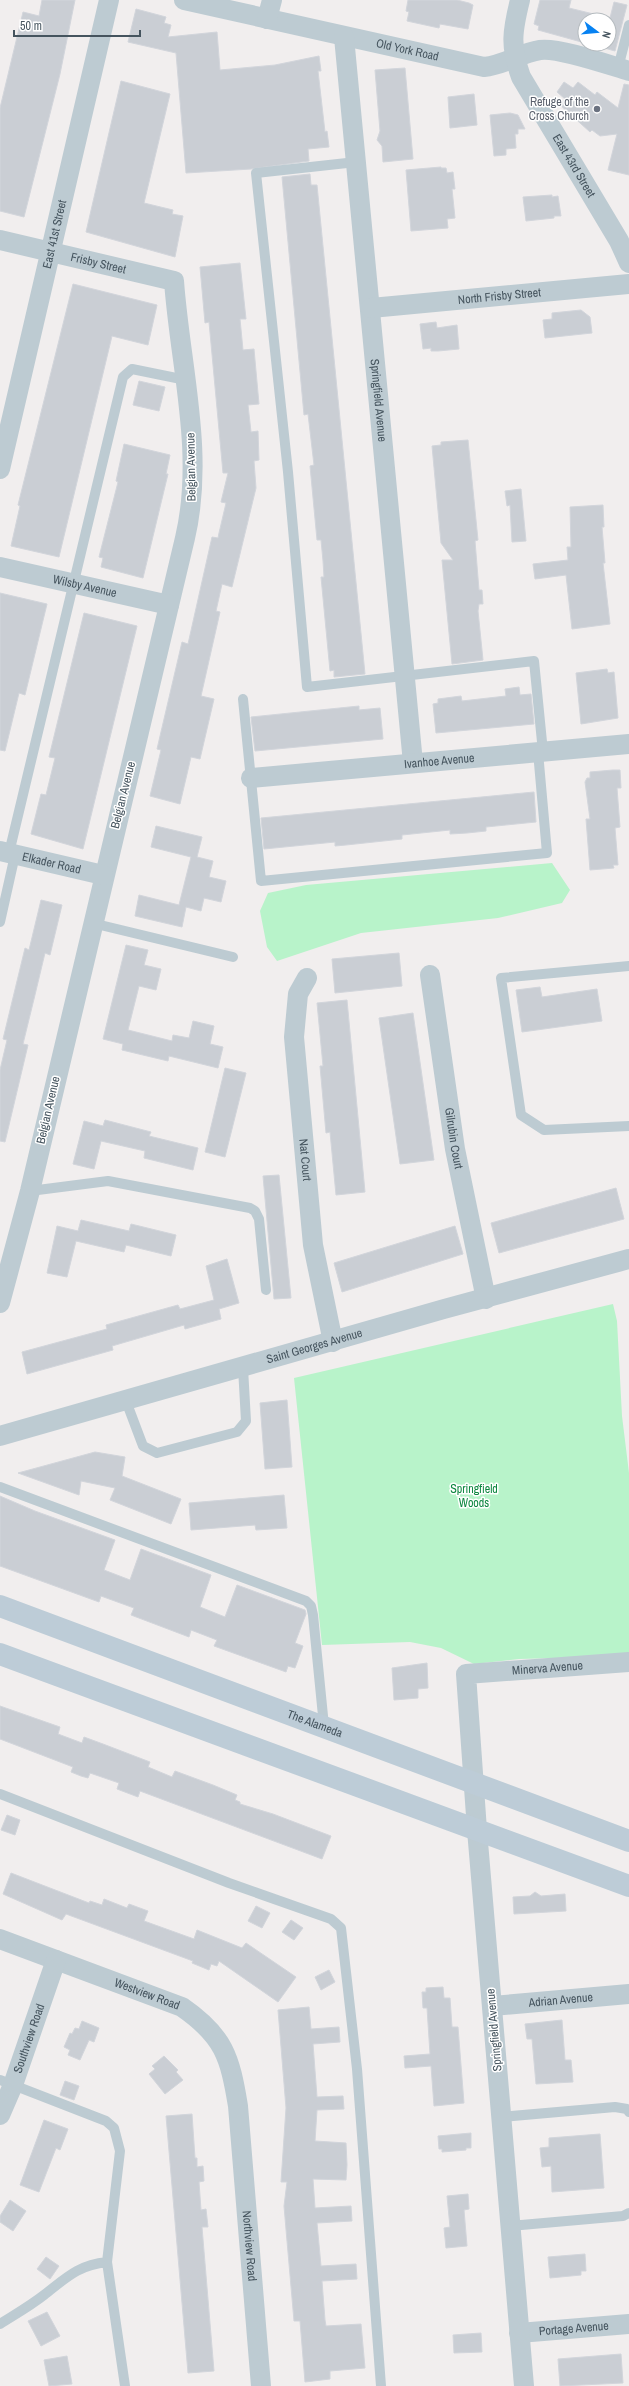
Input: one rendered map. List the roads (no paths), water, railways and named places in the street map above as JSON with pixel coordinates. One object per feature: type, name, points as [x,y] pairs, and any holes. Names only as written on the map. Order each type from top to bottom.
[{"type":"main road","name":"The Alameda","points":[[0,1606],[324,1726],[474,1785],[629,1842]]},
{"type":"main road","points":[[0,1654],[629,1886]]},
{"type":"street","name":"East 41st Street","points":[[0,469],[109,0]]},
{"type":"street","name":"Old York Road","points":[[184,0],[344,37],[484,67],[500,65],[540,50],[547,50],[623,69]]},
{"type":"street","points":[[267,19],[272,0]]},
{"type":"street","name":"East 43rd Street","points":[[520,0],[512,31],[515,59],[521,77],[619,241],[629,263]]},
{"type":"street","name":"Springfield Avenue","points":[[344,37],[413,763]]},
{"type":"street","name":"Frisby Street","points":[[0,240],[174,281]]},
{"type":"street","name":"Belgian Avenue","points":[[0,1303],[30,1191],[103,875],[192,511],[193,472],[186,380],[174,281]]},
{"type":"street","name":"North Frisby Street","points":[[370,308],[629,284]]},
{"type":"street","name":"Wilsby Avenue","points":[[0,567],[169,605]]},
{"type":"street","name":"Ivanhoe Avenue","points":[[250,778],[629,744]]},
{"type":"street","name":"Elkader Road","points":[[8,853],[103,875]]},
{"type":"street","name":"Gilrubin Court","points":[[430,975],[455,1149],[486,1299]]},
{"type":"street","name":"Nat Court","points":[[307,978],[298,994],[294,1037],[313,1245],[333,1342]]},
{"type":"street","name":"Saint Georges Avenue","points":[[0,1436],[243,1368],[444,1309],[486,1299],[629,1259]]},
{"type":"street","name":"Minerva Avenue","points":[[466,1674],[629,1662]]},
{"type":"street","name":"Springfield Avenue","points":[[466,1674],[477,1830],[524,2386]]},
{"type":"street","name":"Westview Road","points":[[0,1939],[182,2007],[198,2018],[223,2047],[232,2070],[238,2106]]},
{"type":"street","name":"Southview Road","points":[[0,2115],[6,2083],[56,1960]]},
{"type":"street","name":"Adrian Avenue","points":[[492,2006],[629,1994]]},
{"type":"street","name":"Northview Road","points":[[238,2106],[261,2386]]},
{"type":"street","name":"Portage Avenue","points":[[520,2333],[629,2324]]},
{"type":"lane","points":[[623,69],[629,25]]},
{"type":"lane","points":[[244,700],[250,778],[261,881],[547,853],[534,661],[307,687],[288,472],[256,173],[356,162]]},
{"type":"lane","points":[[0,922],[8,853],[123,377],[132,369],[186,380]]},
{"type":"lane","points":[[92,923],[233,956]]},
{"type":"lane","points":[[629,966],[501,978],[521,1115],[544,1130],[629,1126]]},
{"type":"lane","points":[[30,1191],[108,1181],[250,1208],[255,1211],[259,1219],[266,1290]]},
{"type":"lane","points":[[126,1401],[143,1446],[157,1453],[237,1432],[246,1421],[243,1368]]},
{"type":"lane","points":[[0,1487],[306,1601],[311,1606],[313,1615],[324,1726]]},
{"type":"lane","points":[[0,1794],[229,1883],[331,1919],[341,1928],[357,2069],[381,2386]]},
{"type":"lane","points":[[6,2083],[106,2121],[114,2128],[120,2151],[108,2262],[125,2386]]},
{"type":"lane","points":[[501,2117],[615,2107],[627,2109],[629,2112]]},
{"type":"lane","points":[[510,2226],[623,2216],[629,2213]]},
{"type":"lane","points":[[0,2324],[43,2296],[69,2274],[91,2264],[108,2262]]},
{"type":"place","name":"Refuge of the Cross Church","points":[[597,109]]},
{"type":"park label","name":"Springfield Woods","points":[[474,1496]]}]
